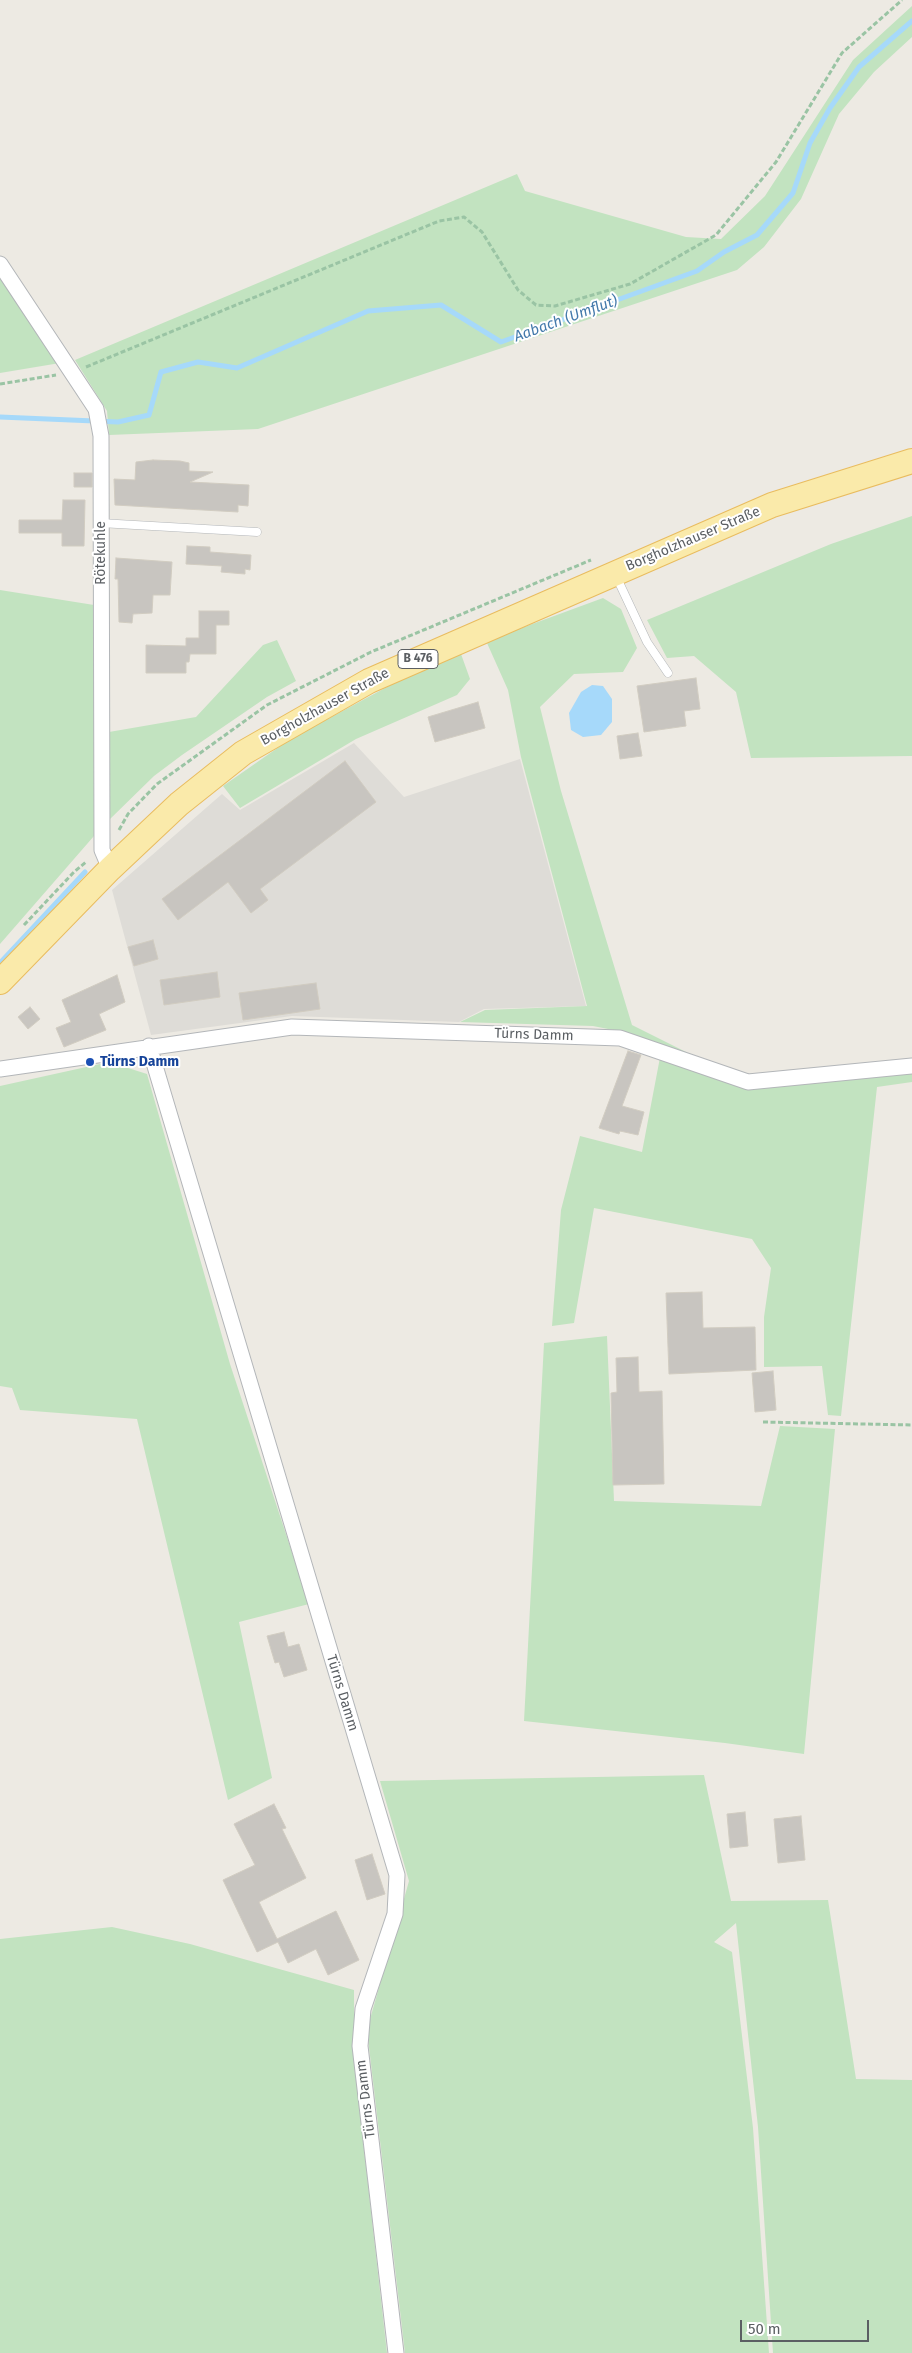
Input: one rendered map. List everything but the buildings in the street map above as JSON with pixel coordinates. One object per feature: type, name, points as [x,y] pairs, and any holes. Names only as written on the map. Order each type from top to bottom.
[{"type":"main road","name":"Borgholzhauser Straße","points":[[0,982],[110,869],[179,804],[243,752],[369,681],[614,572],[772,505],[912,461]]},
{"type":"street","name":"Rötekuhle","points":[[0,264],[74,372],[96,409],[101,436],[102,850],[110,869]]},
{"type":"street","name":"Türns Damm","points":[[0,1069],[292,1026],[620,1038],[748,1082],[912,1066]]},
{"type":"street","name":"Türns Damm","points":[[149,1046],[397,1875],[394,1914],[363,2009],[360,2046],[396,2353]]},
{"type":"lane","points":[[100,523],[257,532]]},
{"type":"lane","points":[[614,572],[647,642],[668,673]]},
{"type":"path","points":[[0,384],[74,372],[439,221],[464,218],[482,232],[518,290],[536,306],[555,306],[630,284],[716,235],[776,162],[842,53],[902,0]]},
{"type":"path","points":[[763,1422],[912,1425]]},
{"type":"shaded area","points":[[354,743],[404,797],[520,759],[586,1006],[484,1009],[459,1022],[292,1016],[151,1035],[112,890],[222,794],[240,810]]},
{"type":"green space","points":[[912,6],[912,37],[874,72],[839,114],[801,199],[764,247],[737,270],[258,429],[109,435],[107,411],[75,360],[517,174],[525,191],[686,237],[721,239],[765,196],[853,60]]},
{"type":"green space","points":[[0,277],[60,363],[0,373]]},
{"type":"green space","points":[[912,516],[912,756],[751,758],[736,692],[694,656],[667,658],[647,620],[831,544]]},
{"type":"green space","points":[[0,590],[94,605],[94,836],[0,944]]},
{"type":"green space","points":[[603,598],[621,609],[637,648],[623,672],[574,674],[540,707],[561,791],[632,1025],[688,1053],[749,1076],[912,1062],[912,1082],[877,1087],[841,1416],[828,1415],[822,1366],[764,1367],[764,1317],[771,1268],[752,1239],[594,1208],[574,1323],[552,1326],[561,1210],[580,1136],[642,1152],[662,1047],[618,1031],[593,1026],[460,1022],[485,1010],[587,1006],[521,757],[508,690],[487,643],[516,630]]},
{"type":"green space","points":[[277,640],[296,681],[267,697],[182,755],[154,776],[108,821],[109,732],[196,717],[263,645]]},
{"type":"green space","points":[[461,654],[470,679],[457,695],[356,739],[240,808],[223,786],[289,740],[446,655]]},
{"type":"green space","points":[[109,1062],[147,1074],[230,1364],[309,1604],[239,1622],[272,1778],[228,1800],[137,1419],[20,1410],[12,1388],[0,1386],[0,1086]]},
{"type":"green space","points":[[607,1336],[614,1501],[761,1506],[780,1426],[835,1429],[804,1754],[725,1743],[524,1721],[544,1343]]},
{"type":"green space","points":[[704,1775],[731,1901],[828,1900],[856,2079],[912,2080],[912,2353],[773,2353],[758,2127],[736,1923],[714,1942],[732,1952],[753,2128],[769,2353],[405,2353],[367,2030],[409,1881],[380,1781]]},
{"type":"green space","points":[[112,1927],[190,1944],[354,1990],[354,2060],[387,2353],[0,2353],[0,1939]]},
{"type":"water","points":[[592,685],[603,686],[612,699],[612,722],[601,735],[583,737],[571,730],[569,713],[581,692]]},
{"type":"waterway","name":"Aabach (Umflut)","points":[[0,417],[118,422],[149,415],[161,372],[198,362],[237,368],[368,311],[441,305],[501,342],[697,271],[724,252],[757,235],[793,193],[810,143],[830,108],[859,67],[912,21]]},
{"type":"waterway","points":[[0,963],[85,872]]},
{"type":"place","name":"Türns Damm","points":[[90,1062]]}]
